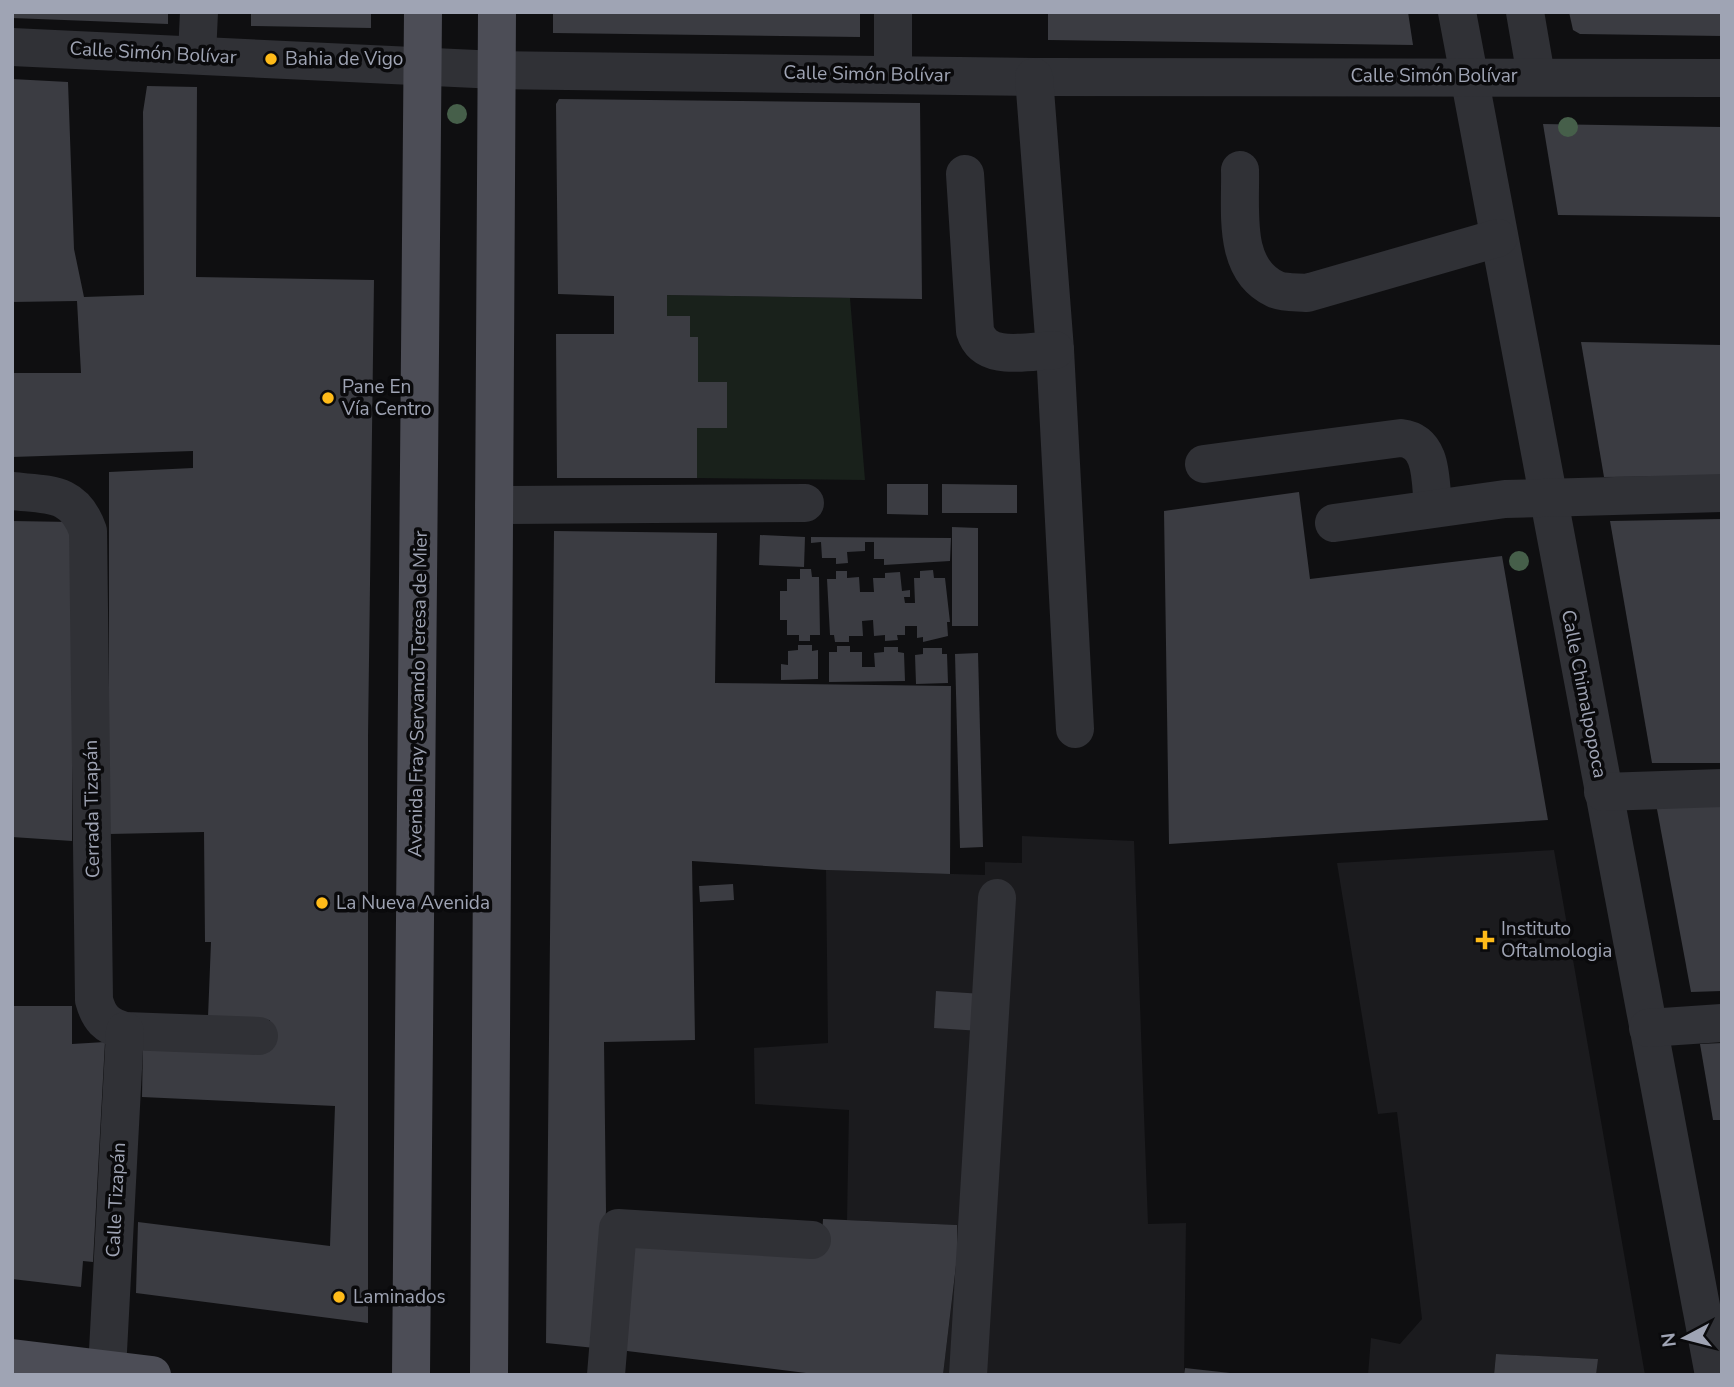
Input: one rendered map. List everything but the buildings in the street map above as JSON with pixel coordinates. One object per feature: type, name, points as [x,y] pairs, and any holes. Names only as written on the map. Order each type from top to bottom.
[{"type":"main road","name":"Avenida Fray Servando Teresa de Mier","points":[[411,1375],[424,12]]},
{"type":"main road","points":[[489,1375],[497,12]]},
{"type":"main road","points":[[12,1358],[152,1375]]},
{"type":"street","points":[[197,55],[199,12]]},
{"type":"street","points":[[893,12],[893,75]]},
{"type":"street","name":"Calle Chimalpopoca","points":[[1457,12],[1714,1375]]},
{"type":"street","points":[[1525,12],[1536,76]]},
{"type":"street","name":"Calle Simón Bolívar","points":[[12,47],[497,70],[1034,77],[1722,78]]},
{"type":"street","points":[[1034,77],[1055,350],[1075,730]]},
{"type":"street","points":[[1240,170],[1242,245],[1253,275],[1277,290],[1307,293],[1498,238]]},
{"type":"street","points":[[965,174],[975,331],[978,342],[987,350],[998,352],[1055,350]]},
{"type":"street","points":[[1205,464],[1401,438],[1413,439],[1422,446],[1426,457],[1433,508]]},
{"type":"street","name":"Cerrada Tizapán","points":[[12,491],[69,501],[82,514],[88,531],[94,1000],[98,1015],[110,1027],[125,1031]]},
{"type":"street","points":[[1334,523],[1505,499],[1548,500],[1722,493]]},
{"type":"street","points":[[494,505],[805,503]]},
{"type":"street","points":[[1603,792],[1722,788]]},
{"type":"street","points":[[968,1375],[998,898]]},
{"type":"street","points":[[1648,1028],[1722,1023]]},
{"type":"street","points":[[125,1031],[259,1036]]},
{"type":"street","name":"Calle Tizapán","points":[[107,1370],[125,1031]]},
{"type":"street","points":[[606,1375],[618,1228],[812,1240]]},
{"type":"shaded area","points":[[667,295],[850,298],[865,480],[697,478],[697,428],[727,428],[727,383],[698,382],[698,337],[690,337],[667,316]]},
{"type":"shaded area","points":[[1022,836],[1134,841],[1148,1224],[1186,1223],[1184,1375],[943,1375],[957,1258],[957,1225],[847,1220],[849,1110],[755,1104],[754,1048],[828,1043],[826,870],[985,875],[985,862],[1022,863]]},
{"type":"shaded area","points":[[1554,850],[1645,1375],[1596,1375],[1597,1359],[1496,1354],[1494,1375],[1368,1375],[1371,1338],[1400,1344],[1422,1319],[1397,1112],[1378,1114],[1337,863]]},
{"type":"place","name":"Bahia de Vigo","points":[[271,59]]},
{"type":"place","name":"Pane En Vía Centro","points":[[328,398]]},
{"type":"place","name":"La Nueva Avenida","points":[[322,903]]},
{"type":"place","name":"Instituto Oftalmologia","points":[[1485,940]]},
{"type":"place","name":"Laminados","points":[[339,1297]]}]
